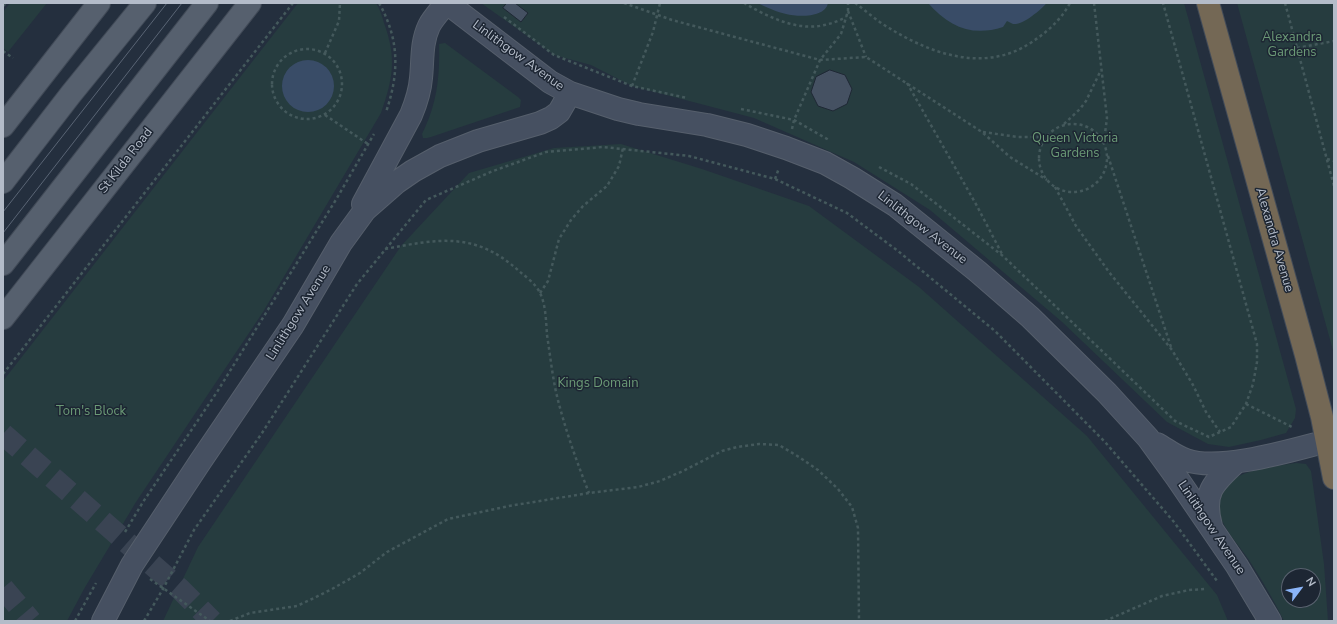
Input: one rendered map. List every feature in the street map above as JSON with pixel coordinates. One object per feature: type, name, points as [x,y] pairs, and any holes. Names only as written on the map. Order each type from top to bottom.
[{"type":"highway","name":"Alexandra Avenue","points":[[1208,3],[1290,296],[1327,441],[1334,478]]},
{"type":"main road","points":[[3,126],[99,3]]},
{"type":"main road","points":[[3,182],[71,94],[145,3]]},
{"type":"main road","points":[[3,264],[207,3]]},
{"type":"main road","name":"St Kilda Road","points":[[3,318],[250,3]]},
{"type":"street","name":"Linlithgow Avenue","points":[[446,3],[534,71],[570,93],[587,100],[639,114],[707,125],[747,135],[786,148],[819,160],[852,178],[895,205],[977,271],[1030,317],[1086,371],[1148,438],[1237,566],[1270,621]]},
{"type":"street","points":[[341,243],[412,115],[421,80],[422,55],[427,32],[430,25],[446,3]]},
{"type":"street","name":"Linlithgow Avenue","points":[[103,621],[132,566],[200,462],[294,325],[341,243],[354,224],[374,202],[397,182],[413,171],[450,151],[551,118],[559,112],[570,93]]},
{"type":"street","name":"Linlithgow Avenue","points":[[1148,438],[1185,460],[1199,464],[1236,462],[1327,441]]},
{"type":"street","points":[[1211,529],[1207,505],[1210,491],[1221,475],[1236,462]]},
{"type":"path","points":[[3,6],[6,3]]},
{"type":"path","points":[[3,374],[293,3]]},
{"type":"path","points":[[325,53],[339,21],[340,3]]},
{"type":"path","points":[[379,3],[390,28],[395,46],[396,66],[392,95],[386,113]]},
{"type":"path","points":[[624,3],[672,20],[820,60],[866,57]]},
{"type":"path","points":[[632,86],[653,32],[660,3]]},
{"type":"path","points":[[744,3],[755,10],[787,23],[805,27],[828,25],[846,17]]},
{"type":"path","points":[[794,120],[820,60],[841,34],[848,11],[848,3]]},
{"type":"path","points":[[855,3],[888,28],[922,46],[952,56],[972,58],[995,57],[1020,50],[1048,31],[1060,18],[1070,3]]},
{"type":"path","points":[[1094,3],[1107,118],[1104,142]]},
{"type":"path","points":[[1163,3],[1257,344],[1257,362],[1253,384],[1246,404],[1232,427],[1208,437]]},
{"type":"path","points":[[1285,3],[1334,186]]},
{"type":"path","points":[[848,11],[866,57],[982,132],[1010,157],[1055,187],[1066,191],[1077,192],[1087,189],[1097,183],[1104,174],[1107,163],[1107,152]]},
{"type":"path","points":[[1297,48],[1334,41]]},
{"type":"path","points":[[303,48],[314,49],[325,53],[334,61],[340,72],[343,84],[340,96],[334,107],[325,114],[314,119],[301,119],[291,115],[282,108],[275,99],[272,88],[272,77],[276,66],[292,51],[303,48]]},
{"type":"path","points":[[3,51],[13,58]]},
{"type":"path","points":[[1046,180],[1038,159],[1040,147],[1045,137],[1054,129],[1064,124],[1080,109],[1086,101],[1102,69]]},
{"type":"path","points":[[906,83],[1003,256]]},
{"type":"path","points":[[325,114],[368,144]]},
{"type":"path","points":[[1064,124],[1076,123],[1087,126],[1097,132],[1104,142],[1172,350]]},
{"type":"path","points":[[982,132],[1018,137],[1045,137]]},
{"type":"path","points":[[123,536],[143,502],[221,385],[337,198],[374,134]]},
{"type":"path","points":[[144,621],[163,589],[194,530],[262,433],[357,284],[426,200],[493,171],[546,152],[603,147],[689,156],[775,179],[847,213],[898,251],[996,331],[1105,442],[1174,522],[1217,581]]},
{"type":"path","points":[[540,293],[548,281],[559,239],[571,220],[583,206],[607,186],[619,166],[623,148]]},
{"type":"path","points":[[1327,159],[1334,161]]},
{"type":"path","points":[[775,179],[781,162]]},
{"type":"path","points":[[1055,187],[1076,226],[1109,272],[1172,350],[1193,385],[1206,412],[1220,432]]},
{"type":"path","points":[[385,250],[433,241],[453,240],[479,245],[498,254],[530,281],[540,293],[556,393],[578,464],[589,493]]},
{"type":"path","points":[[1246,404],[1291,427],[1296,427]]},
{"type":"path","points":[[230,621],[250,613],[297,606],[360,573],[397,545],[448,519],[509,506],[638,486],[660,481],[722,451],[758,444],[779,445],[799,457],[818,470],[838,489],[852,508],[858,528],[859,621]]},
{"type":"path","points":[[132,566],[210,621]]},
{"type":"path","points":[[75,621],[99,577]]},
{"type":"path","points":[[1105,621],[1162,596],[1189,590],[1206,589]]},
{"type":"green space","points":[[10,3],[47,3],[8,52],[3,48],[3,12]]},
{"type":"green space","name":"Tom's Block","points":[[298,3],[376,3],[381,13],[388,36],[392,58],[391,79],[381,113],[263,312],[136,502],[84,589],[67,621],[3,621],[3,381]]},
{"type":"green space","name":"Queen Victoria Gardens","points":[[481,3],[1184,3],[1296,409],[1295,418],[1286,433],[1229,447],[1208,444],[1167,422],[1061,321],[930,210],[854,162],[754,118],[632,86],[591,65],[554,55]]},
{"type":"green space","name":"Alexandra Gardens","points":[[1237,3],[1334,3],[1334,354]]},
{"type":"green space","points":[[445,43],[518,97],[521,100],[520,107],[431,137],[423,138],[422,134],[431,112],[438,79],[439,44]]},
{"type":"green space","name":"Kings Domain","points":[[621,144],[702,169],[809,206],[919,287],[1087,436],[1217,595],[1228,621],[163,621],[198,547],[401,246],[469,173],[554,148]]},
{"type":"green space","points":[[1296,463],[1306,464],[1311,471],[1324,564],[1328,621],[1284,621],[1263,582],[1227,530],[1220,516],[1219,505],[1221,496],[1229,483],[1237,477],[1250,471]]},
{"type":"water","points":[[757,3],[828,3],[826,8],[817,14],[804,16],[782,13]]},
{"type":"water","points":[[928,3],[1047,3],[1032,16],[1022,22],[1013,24],[1007,21],[1003,27],[981,31],[962,28],[953,24]]},
{"type":"water","points":[[303,60],[313,60],[327,67],[334,81],[334,91],[327,105],[313,112],[303,112],[293,108],[286,101],[282,91],[282,81],[286,71],[293,64]]},
{"type":"building","points":[[507,3],[515,3],[528,13],[521,22],[503,8]]},
{"type":"building","points":[[830,70],[845,75],[852,89],[847,104],[833,111],[818,106],[811,92],[816,77]]},
{"type":"tunnel","points":[[3,434],[180,589],[212,621]]},
{"type":"tunnel","points":[[3,588],[31,621]]},
{"type":"tram line","points":[[3,212],[167,3]]},
{"type":"tram line","points":[[3,233],[182,3]]}]
